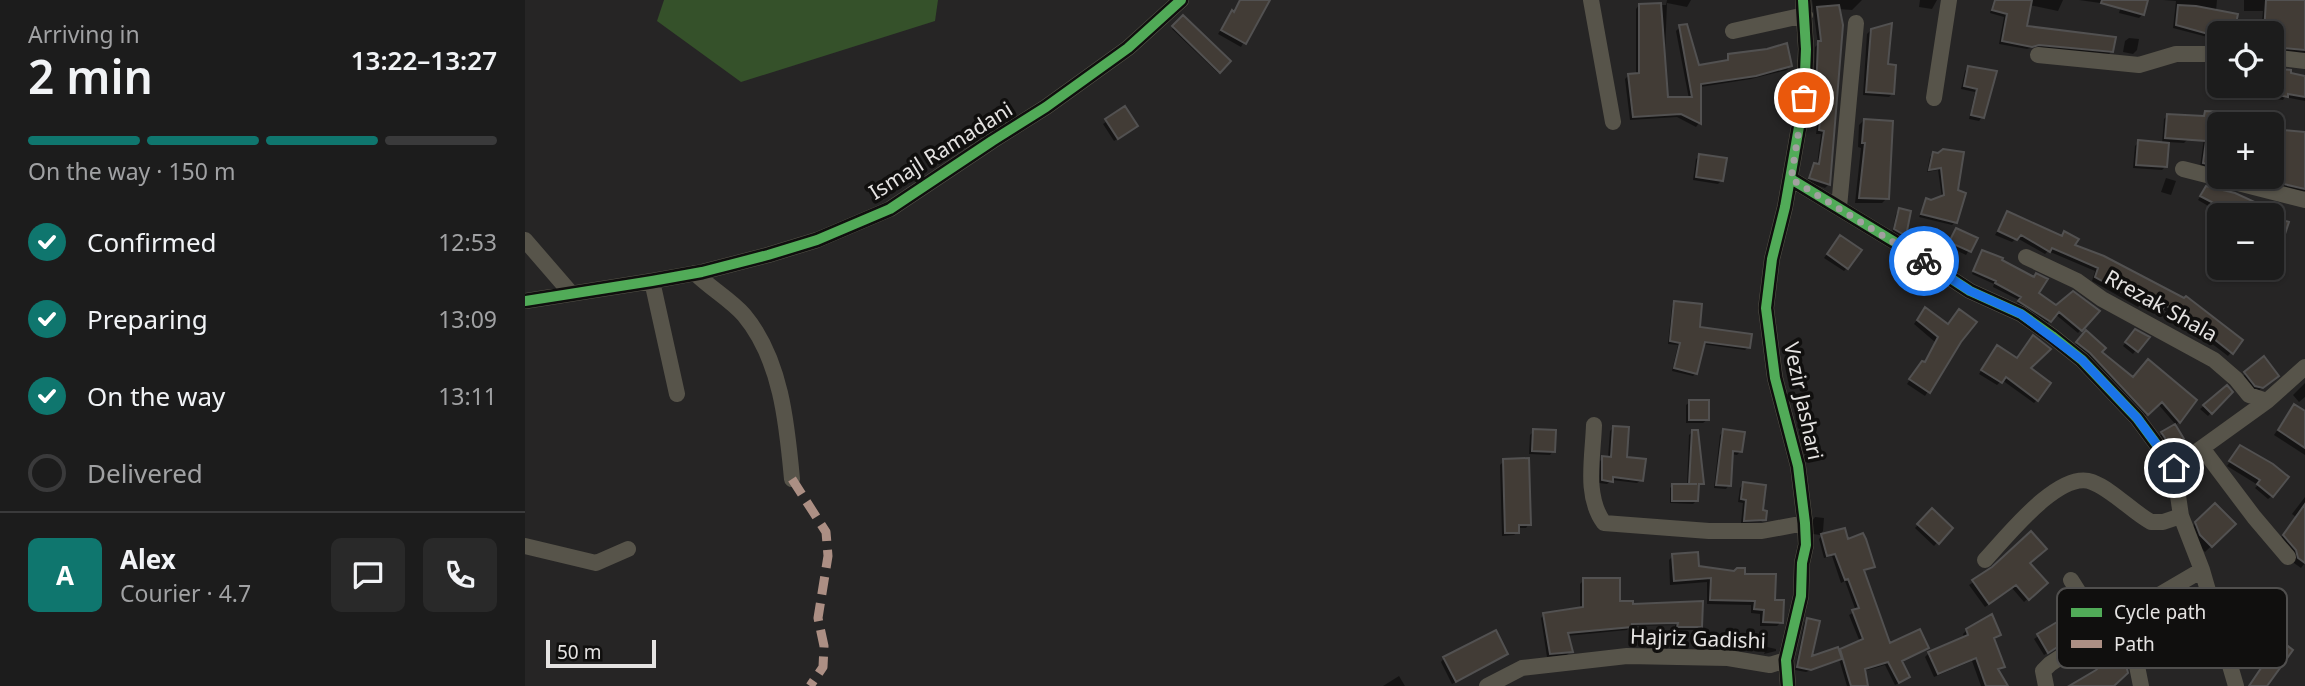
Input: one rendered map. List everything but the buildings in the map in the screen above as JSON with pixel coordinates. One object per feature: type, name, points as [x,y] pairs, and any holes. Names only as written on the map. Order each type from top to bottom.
[{"type":"street","name":"Ismajl Ramadani","points":[[525,300],[652,281],[768,255],[817,240],[890,209],[1047,107],[1128,48],[1181,0]]},
{"type":"street","points":[[1591,0],[1613,122]]},
{"type":"street","points":[[1934,98],[1949,0]]},
{"type":"street","name":"Vezir Jashari","points":[[1733,31],[1804,7],[1804,98],[1791,179],[1772,259],[1766,308],[1775,378],[1798,466],[1805,523],[1806,545],[1802,563],[1801,596],[1786,660],[1788,686]]},
{"type":"street","points":[[1839,207],[1856,23]]},
{"type":"street","points":[[2038,55],[2139,65],[2176,54],[2207,54]]},
{"type":"street","points":[[2284,59],[2305,61]]},
{"type":"street","points":[[2183,169],[2305,200]]},
{"type":"street","points":[[1791,179],[1970,291],[2021,314],[2082,360],[2137,418],[2174,468],[2181,516],[2207,588]]},
{"type":"street","points":[[525,240],[570,292]]},
{"type":"street","name":"Rrezak Shala","points":[[2026,257],[2077,281],[2102,299],[2214,360],[2236,379],[2249,395],[2267,401]]},
{"type":"street","points":[[695,273],[742,312],[756,330],[780,390],[788,433],[792,479]]},
{"type":"street","points":[[652,281],[677,394]]},
{"type":"street","points":[[2174,468],[2267,401],[2305,366]]},
{"type":"street","points":[[1594,425],[1592,496],[1596,512],[1604,523],[1709,531],[1762,531],[1805,523]]},
{"type":"street","points":[[2202,448],[2288,557]]},
{"type":"street","points":[[1985,560],[2038,503],[2077,481],[2090,481],[2151,522],[2163,522],[2181,516]]},
{"type":"street","points":[[525,546],[596,563],[628,549]]},
{"type":"street","points":[[2171,588],[2202,570]]},
{"type":"street","points":[[2071,580],[2076,588]]},
{"type":"street","name":"Hajriz Gadishi","points":[[1487,686],[1522,668],[1627,656],[1728,658],[1770,665],[1786,660]]},
{"type":"street","points":[[2046,686],[2043,671],[2057,661]]},
{"type":"street","points":[[2137,668],[2141,686]]},
{"type":"street","points":[[2231,668],[2236,686]]},
{"type":"green space","points":[[664,0],[938,0],[935,21],[741,82],[657,21]]},
{"type":"marked path","points":[[792,479],[826,532],[828,556],[818,618],[824,646],[823,667],[810,686]]},
{"type":"cycle path","points":[[525,301],[702,272],[817,240],[890,209],[1046,107],[1128,48],[1181,0]]},
{"type":"cycle path","points":[[1788,686],[1786,660],[1801,596],[1802,563],[1806,545],[1805,523],[1798,466],[1775,378],[1766,308],[1772,259],[1785,207],[1804,98],[1806,49],[1803,0]]},
{"type":"cycle path","points":[[1791,179],[1970,291],[2021,314],[2052,336],[2082,360],[2137,418],[2174,468]]},
{"type":"way so far","points":[[1804,98],[1791,179],[1924,261]]},
{"type":"route","points":[[1924,261],[1970,291],[2021,314],[2082,360],[2137,418],[2174,468]]}]
